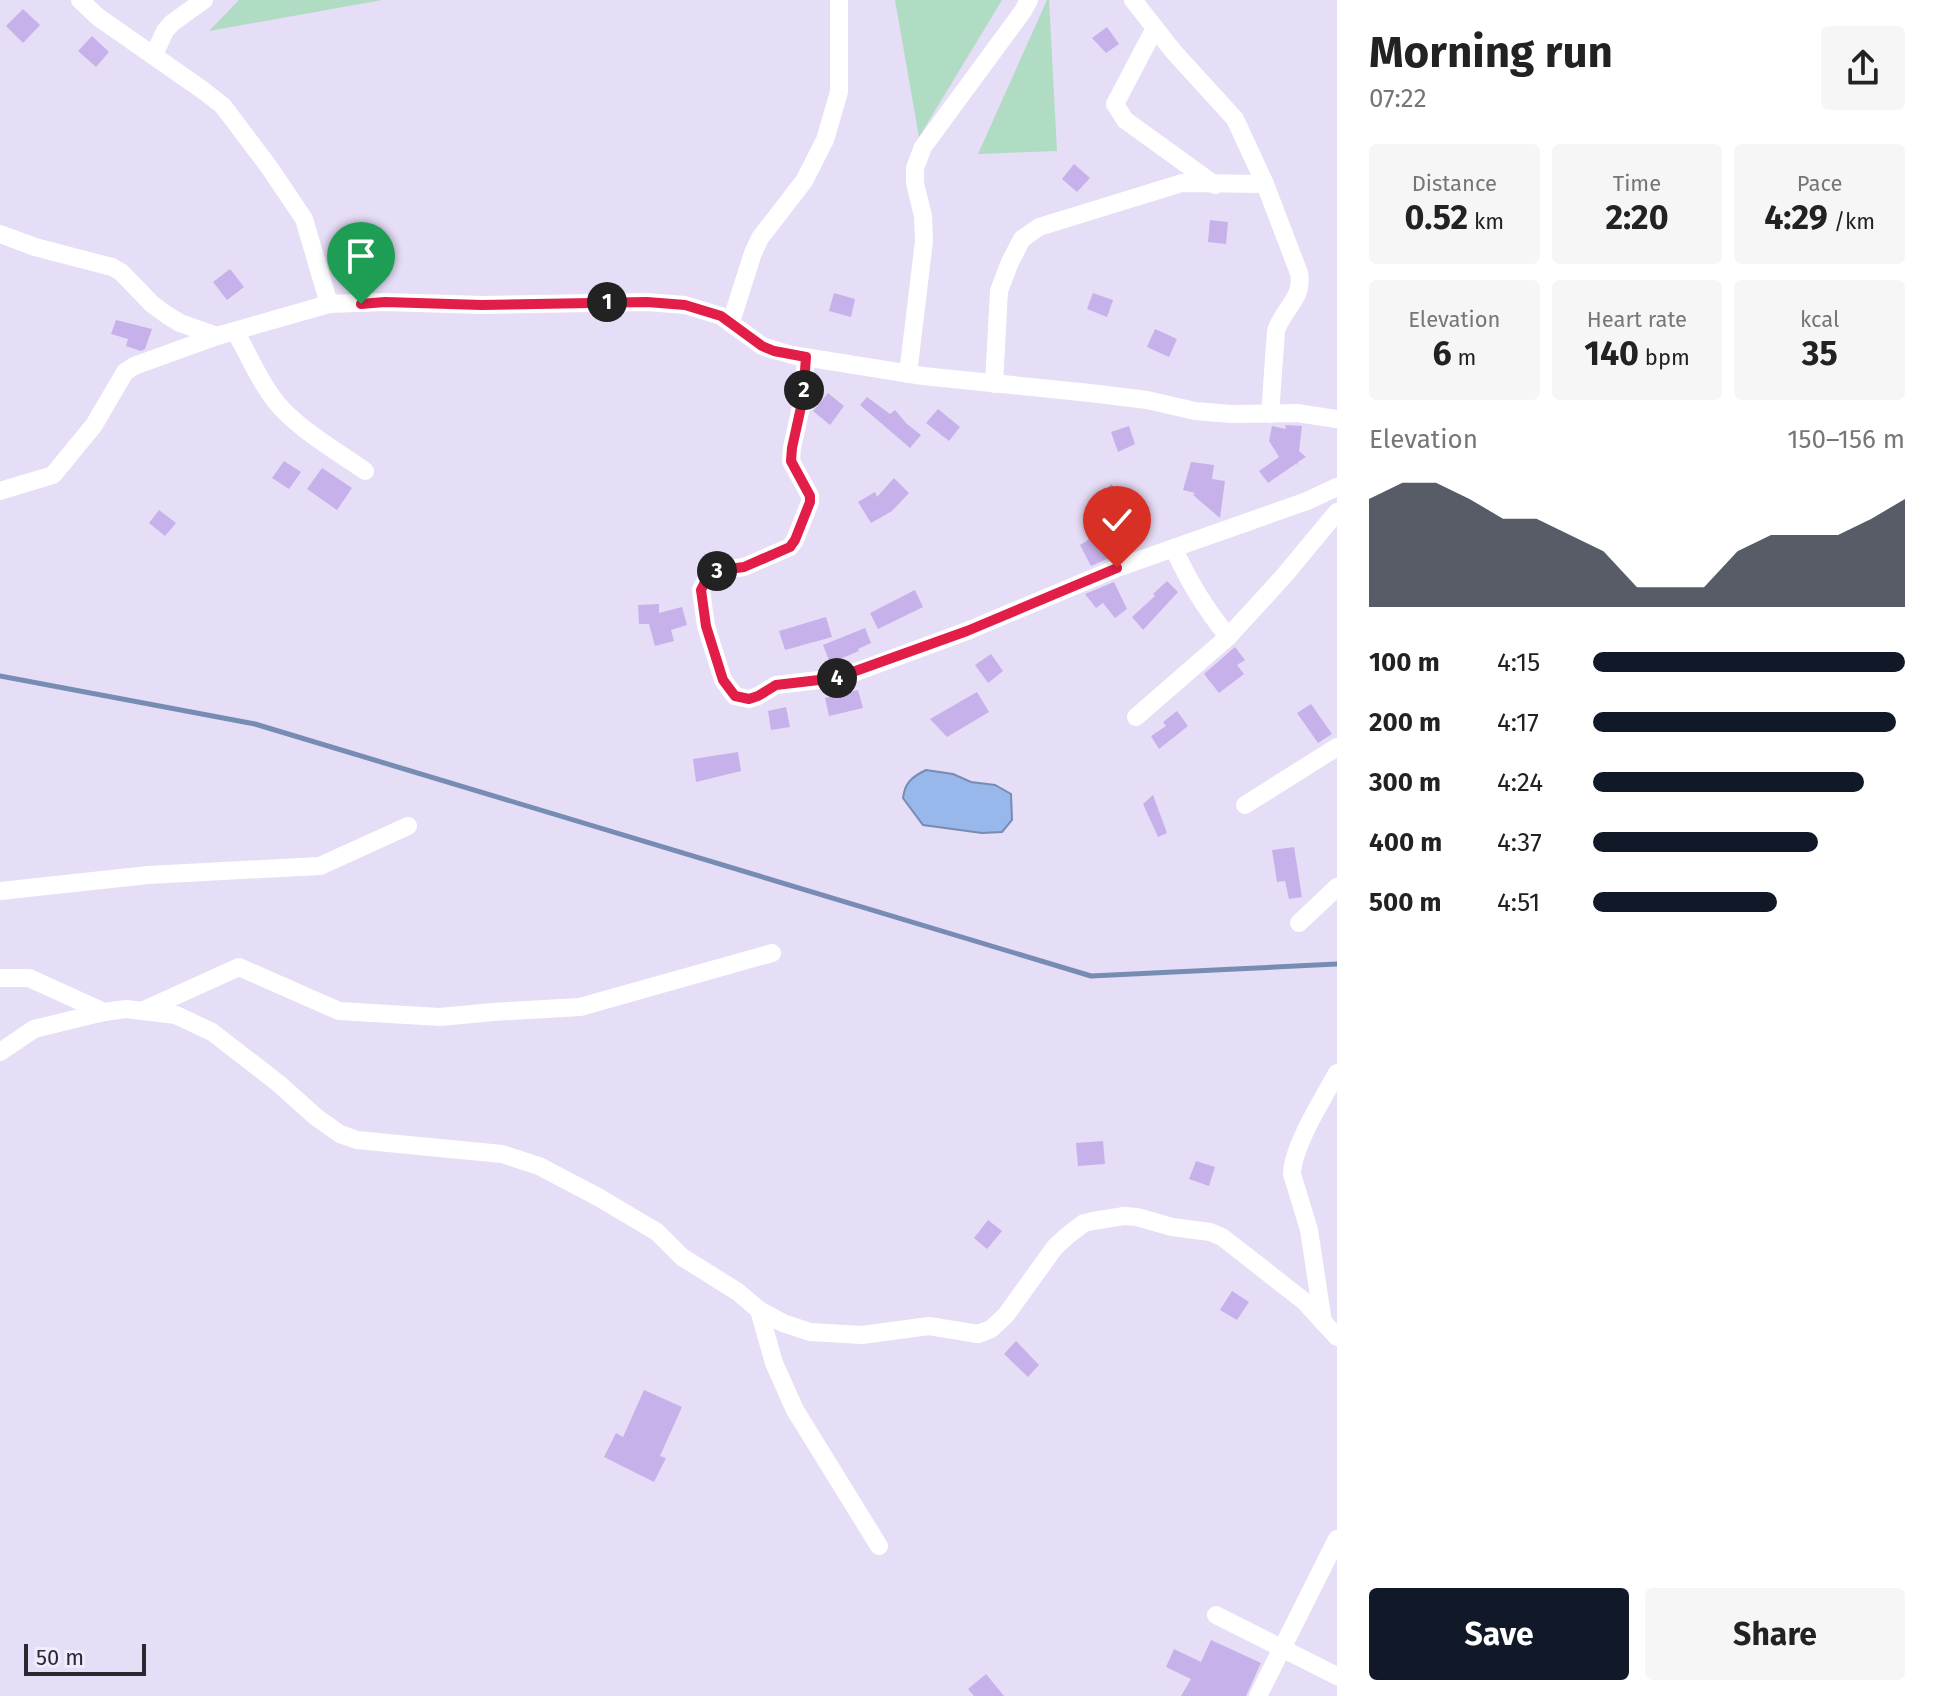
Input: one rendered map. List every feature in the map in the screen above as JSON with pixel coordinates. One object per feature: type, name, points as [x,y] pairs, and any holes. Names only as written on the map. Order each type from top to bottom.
[{"type":"street","points":[[80,0],[98,17],[223,106],[304,219],[329,304]]},
{"type":"street","points":[[154,55],[172,23],[204,0]]},
{"type":"street","points":[[731,322],[760,238],[804,181],[825,140],[839,92],[839,0]]},
{"type":"street","points":[[908,374],[924,241],[915,168],[923,147],[1029,0]]},
{"type":"street","points":[[1133,0],[1173,51],[1235,119],[1265,184],[1299,273],[1299,292],[1279,321],[1276,331],[1270,414]]},
{"type":"street","points":[[1155,28],[1115,104],[1125,120],[1215,185]]},
{"type":"street","points":[[994,384],[999,291],[1022,239],[1039,227],[1182,183],[1265,184]]},
{"type":"street","points":[[0,234],[35,247],[112,267],[167,315],[217,336]]},
{"type":"street","points":[[0,491],[53,475],[94,425],[125,372],[134,366],[217,336],[329,304],[647,302],[699,308],[731,322],[762,346],[806,357],[908,374],[1147,400],[1195,411],[1297,413],[1337,419]]},
{"type":"street","points":[[235,331],[282,409],[365,471]]},
{"type":"street","points":[[806,357],[803,398],[791,461],[810,496],[810,502],[795,540],[790,547],[744,567],[714,571],[701,590],[706,626],[723,680],[735,696],[749,699],[776,685],[845,675],[967,631],[1117,568],[1307,501],[1337,487]]},
{"type":"street","points":[[1136,717],[1228,637],[1337,512]]},
{"type":"street","points":[[1174,549],[1202,603],[1228,637]]},
{"type":"street","points":[[1245,805],[1337,747]]},
{"type":"street","points":[[0,891],[148,875],[320,866],[408,826]]},
{"type":"street","points":[[1299,923],[1337,887]]},
{"type":"street","points":[[142,1011],[239,967],[339,1011],[440,1017],[580,1007],[772,953]]},
{"type":"street","points":[[0,978],[29,978],[104,1012]]},
{"type":"street","points":[[0,1052],[34,1029],[104,1012],[126,1009],[176,1015],[212,1032],[340,1134],[357,1140],[502,1154],[539,1166],[657,1232],[682,1257],[738,1292],[759,1310],[783,1323],[810,1332],[862,1335],[929,1326],[978,1334],[991,1329],[1006,1315],[1055,1247],[1067,1236],[1084,1223],[1124,1216],[1222,1237],[1304,1301],[1337,1337]]},
{"type":"street","points":[[1323,1322],[1313,1246],[1292,1165],[1337,1073]]},
{"type":"street","points":[[759,1310],[774,1363],[795,1410],[879,1546]]},
{"type":"street","points":[[1258,1696],[1337,1539]]},
{"type":"street","points":[[1216,1615],[1337,1676]]},
{"type":"green space","points":[[239,0],[382,0],[209,31]]},
{"type":"green space","points":[[895,0],[1002,0],[919,137]]},
{"type":"green space","points":[[1047,0],[1057,151],[978,154]]},
{"type":"water","points":[[926,770],[995,785],[1011,794],[1012,820],[1002,832],[982,833],[923,825],[903,798],[910,781]]},
{"type":"building","points":[[23,9],[40,25],[23,43],[6,26]]},
{"type":"building","points":[[1107,27],[1119,44],[1106,53],[1092,38]]},
{"type":"building","points":[[92,36],[109,52],[96,67],[78,51]]},
{"type":"building","points":[[1074,164],[1090,178],[1077,192],[1062,179]]},
{"type":"building","points":[[1210,220],[1228,222],[1226,244],[1208,242]]},
{"type":"building","points":[[230,269],[244,287],[227,300],[213,282]]},
{"type":"building","points":[[834,293],[855,299],[851,317],[829,311]]},
{"type":"building","points":[[1093,293],[1113,300],[1107,317],[1087,309]]},
{"type":"building","points":[[116,320],[152,329],[145,349],[141,351],[126,346],[128,339],[111,334]]},
{"type":"building","points":[[1155,329],[1177,339],[1169,357],[1147,347]]},
{"type":"building","points":[[828,393],[844,406],[830,425],[813,411]]},
{"type":"building","points":[[867,397],[890,414],[895,410],[921,435],[910,448],[860,405]]},
{"type":"building","points":[[938,409],[960,427],[949,441],[926,423]]},
{"type":"building","points":[[1285,425],[1302,426],[1299,451],[1306,457],[1298,462],[1298,466],[1297,463],[1268,483],[1259,471],[1279,457],[1269,441],[1272,426],[1286,429]]},
{"type":"building","points":[[1129,426],[1135,444],[1118,452],[1111,432]]},
{"type":"building","points":[[284,461],[301,472],[289,489],[272,478]]},
{"type":"building","points":[[1191,462],[1214,465],[1212,479],[1225,481],[1220,518],[1193,495],[1195,493],[1183,490]]},
{"type":"building","points":[[322,468],[352,488],[337,510],[307,489]]},
{"type":"building","points":[[894,478],[909,493],[892,511],[871,523],[858,502],[875,492],[877,497]]},
{"type":"building","points":[[1111,484],[1125,496],[1136,529],[1099,499]]},
{"type":"building","points":[[159,510],[176,523],[165,536],[149,523]]},
{"type":"building","points":[[1102,532],[1114,556],[1091,566],[1080,545]]},
{"type":"building","points":[[1167,581],[1178,592],[1143,630],[1132,617]]},
{"type":"building","points":[[1114,582],[1127,609],[1115,618],[1103,603],[1096,608],[1085,594]]},
{"type":"building","points":[[915,590],[923,607],[878,629],[870,613]]},
{"type":"building","points":[[659,604],[659,613],[682,607],[687,625],[671,630],[674,641],[655,646],[649,624],[639,624],[638,605]]},
{"type":"building","points":[[826,617],[832,637],[785,650],[779,631]]},
{"type":"building","points":[[865,628],[871,643],[830,663],[823,645]]},
{"type":"building","points":[[1235,647],[1245,660],[1237,665],[1244,674],[1219,693],[1204,674]]},
{"type":"building","points":[[991,654],[1003,671],[988,683],[975,665]]},
{"type":"building","points":[[858,690],[863,708],[829,716],[825,698]]},
{"type":"building","points":[[977,692],[989,712],[947,737],[930,719]]},
{"type":"building","points":[[1311,704],[1332,734],[1318,743],[1297,713]]},
{"type":"building","points":[[786,707],[790,727],[771,730],[768,711]]},
{"type":"building","points":[[1177,711],[1188,726],[1159,749],[1151,736],[1166,726],[1163,722]]},
{"type":"building","points":[[738,752],[741,771],[696,782],[693,759]]},
{"type":"building","points":[[1153,795],[1167,833],[1158,837],[1143,804]]},
{"type":"building","points":[[1294,847],[1302,897],[1289,899],[1285,881],[1277,882],[1272,850]]},
{"type":"building","points":[[1103,1141],[1105,1164],[1078,1166],[1076,1143]]},
{"type":"building","points":[[1196,1161],[1215,1167],[1209,1186],[1189,1179]]},
{"type":"building","points":[[988,1220],[1002,1231],[987,1249],[974,1238]]},
{"type":"building","points":[[1232,1291],[1249,1302],[1237,1320],[1220,1310]]},
{"type":"building","points":[[1016,1341],[1039,1365],[1028,1377],[1004,1354]]},
{"type":"building","points":[[644,1390],[682,1407],[660,1456],[666,1458],[654,1482],[604,1457],[616,1433],[623,1437]]},
{"type":"building","points":[[1211,1640],[1261,1663],[1246,1696],[1181,1696],[1191,1679],[1166,1667],[1174,1649],[1201,1662]]},
{"type":"building","points":[[986,1674],[1004,1696],[974,1696],[968,1689]]},
{"type":"waterway","points":[[0,676],[255,724],[1091,976],[1337,964]]},
{"type":"route","points":[[361,304],[647,302],[685,305],[721,316],[762,346],[806,357],[803,398],[791,461],[810,496],[810,502],[795,540],[790,547],[744,567],[714,571],[701,590],[706,626],[723,680],[735,696],[749,699],[776,685],[836,678],[967,631],[1117,568]]}]
